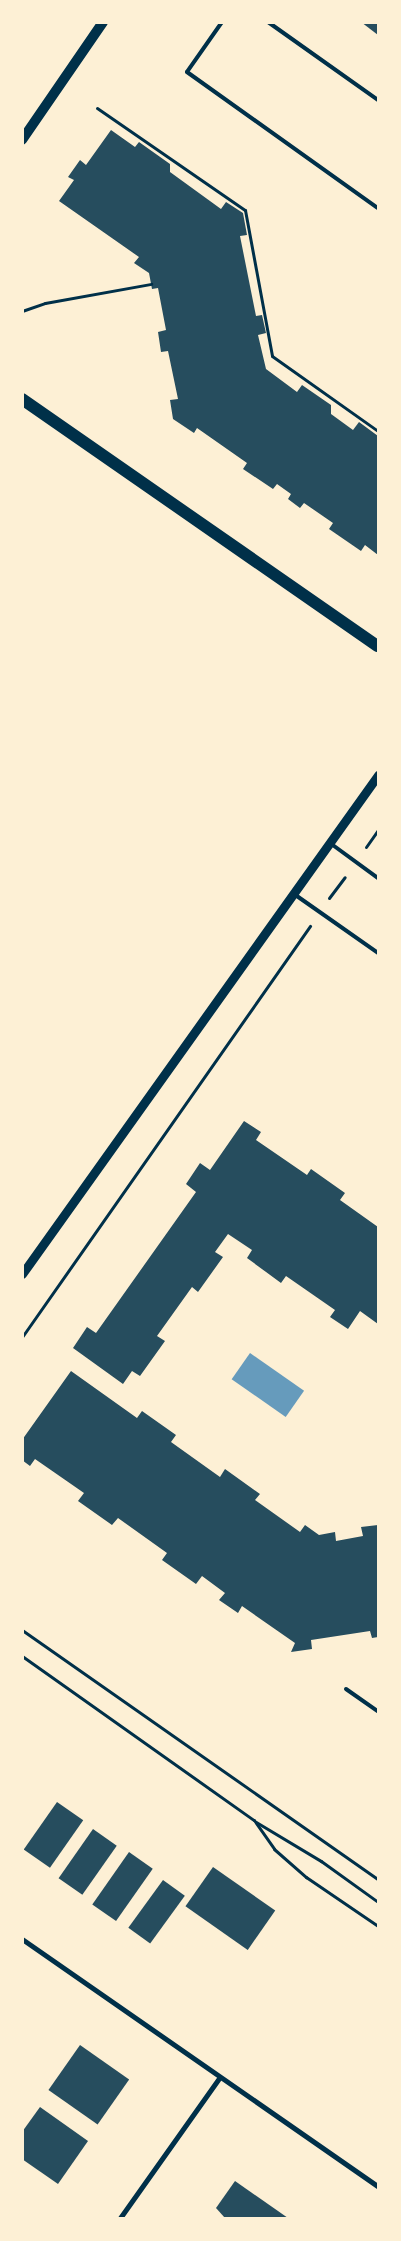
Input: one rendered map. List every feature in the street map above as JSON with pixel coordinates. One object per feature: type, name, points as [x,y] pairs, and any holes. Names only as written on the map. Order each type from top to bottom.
[{"type":"main road","points":[[22,140],[103,22]]},
{"type":"main road","points":[[22,399],[378,646]]},
{"type":"street","points":[[22,1274],[378,775]]},
{"type":"street","points":[[22,1939],[219,2078],[378,2186]]},
{"type":"street","points":[[120,2218],[219,2078]]},
{"type":"lane","points":[[222,22],[187,72],[378,208]]},
{"type":"lane","points":[[268,22],[378,100]]},
{"type":"lane","points":[[330,843],[378,878]]},
{"type":"lane","points":[[294,894],[378,953]]},
{"type":"lane","points":[[346,1689],[378,1711]]},
{"type":"path","points":[[98,108],[245,210],[272,356],[378,431]]},
{"type":"path","points":[[22,311],[45,303],[150,284]]},
{"type":"path","points":[[22,1337],[378,830]]},
{"type":"path","points":[[22,1630],[378,1879]]},
{"type":"path","points":[[22,1656],[254,1820],[321,1860],[378,1902]]},
{"type":"path","points":[[254,1820],[274,1849],[306,1877],[378,1926]]},
{"type":"water","points":[[250,1353],[304,1391],[286,1417],[232,1379]]},
{"type":"building","points":[[361,22],[378,22],[378,35]]},
{"type":"building","points":[[111,130],[135,147],[139,142],[170,164],[170,172],[221,209],[226,202],[243,213],[247,235],[240,236],[256,316],[262,315],[266,333],[258,335],[266,369],[297,392],[302,385],[331,405],[331,414],[353,430],[359,422],[378,436],[378,555],[365,545],[361,551],[329,529],[333,523],[304,503],[300,508],[288,499],[291,494],[277,484],[273,489],[243,469],[247,463],[197,428],[194,433],[173,419],[170,400],[178,399],[168,351],[161,352],[158,332],[166,330],[158,288],[152,289],[149,273],[134,263],[139,257],[59,201],[74,180],[68,177],[80,160],[86,165]]},
{"type":"building","points":[[244,1121],[261,1132],[256,1140],[307,1175],[311,1169],[345,1193],[340,1200],[378,1227],[378,1324],[360,1311],[348,1329],[330,1317],[335,1310],[286,1276],[281,1283],[247,1258],[252,1250],[228,1234],[215,1252],[223,1257],[198,1292],[192,1287],[157,1336],[165,1341],[140,1376],[132,1371],[123,1384],[73,1348],[87,1327],[96,1333],[196,1192],[186,1184],[200,1163],[210,1170]]},
{"type":"building","points":[[71,1371],[137,1418],[142,1411],[176,1435],[171,1442],[220,1477],[225,1469],[260,1494],[255,1500],[300,1532],[305,1525],[319,1535],[335,1532],[336,1541],[363,1536],[361,1527],[378,1525],[378,1637],[372,1638],[370,1631],[311,1640],[312,1649],[291,1652],[295,1643],[242,1606],[238,1613],[219,1600],[225,1593],[202,1576],[196,1584],[162,1560],[167,1553],[118,1518],[112,1525],[78,1501],[84,1493],[35,1459],[30,1466],[22,1460],[22,1440]]},
{"type":"building","points":[[57,1802],[83,1820],[50,1868],[24,1850]]},
{"type":"building","points":[[93,1829],[117,1846],[82,1895],[59,1878]]},
{"type":"building","points":[[129,1852],[153,1869],[116,1921],[92,1904]]},
{"type":"building","points":[[213,1867],[275,1911],[248,1950],[185,1906]]},
{"type":"building","points":[[163,1880],[185,1896],[150,1944],[128,1928]]},
{"type":"building","points":[[80,2045],[129,2079],[98,2124],[48,2090]]},
{"type":"building","points":[[40,2107],[88,2141],[58,2184],[22,2159],[22,2132]]},
{"type":"building","points":[[235,2181],[288,2218],[225,2218],[216,2208]]}]
